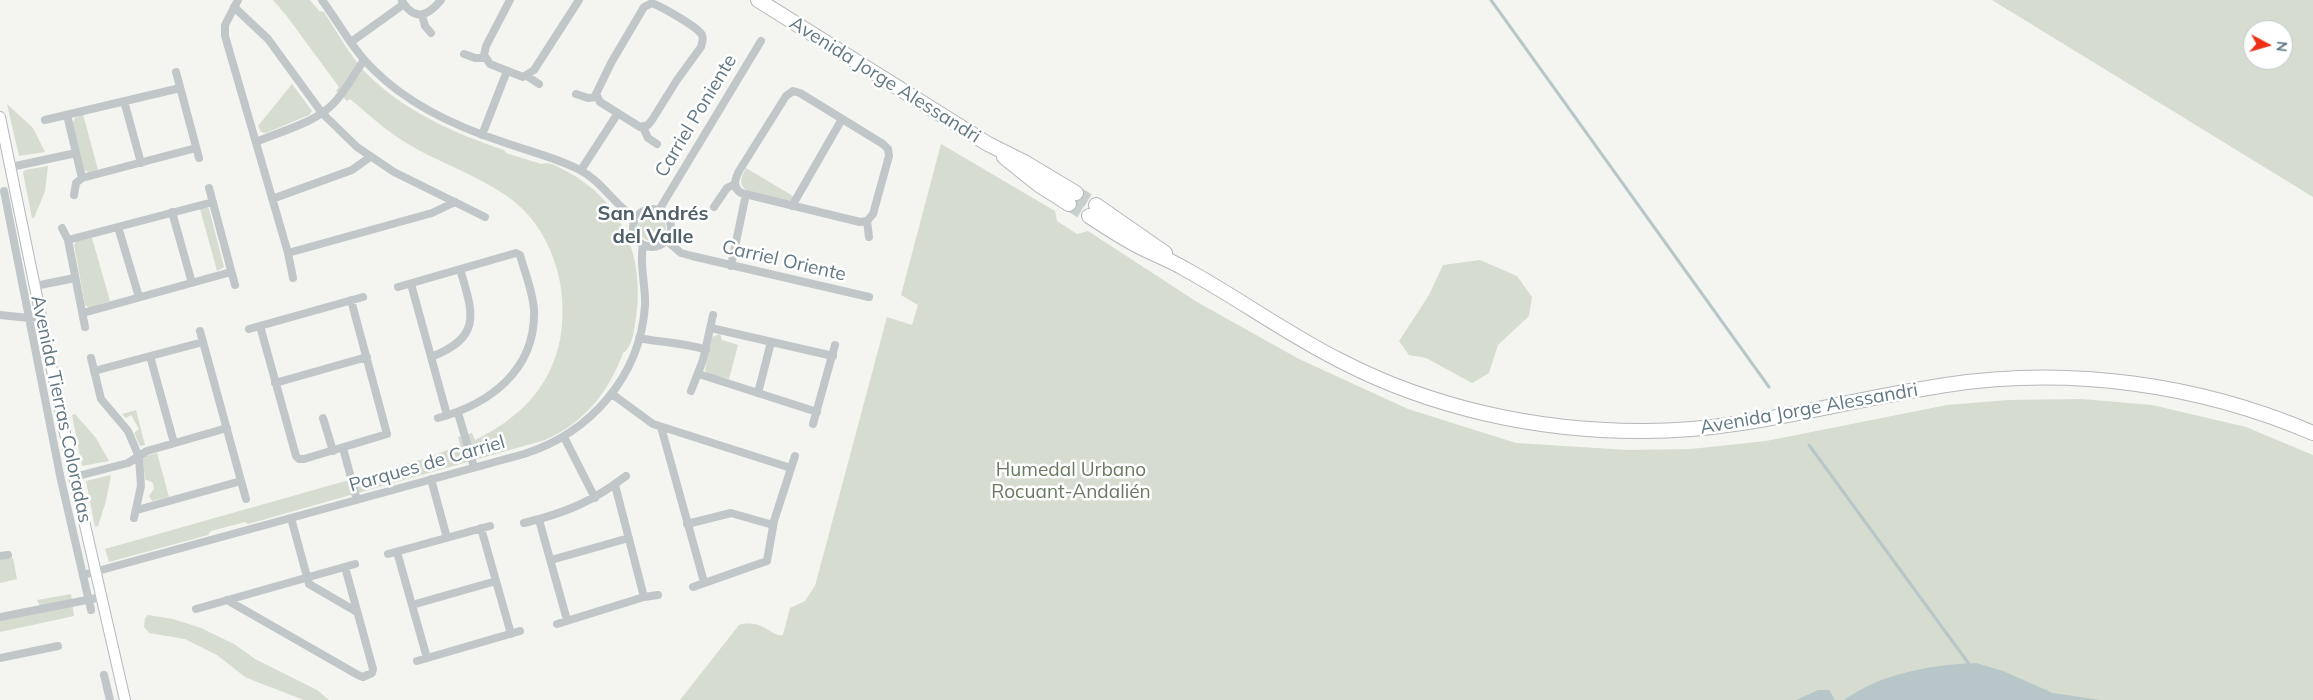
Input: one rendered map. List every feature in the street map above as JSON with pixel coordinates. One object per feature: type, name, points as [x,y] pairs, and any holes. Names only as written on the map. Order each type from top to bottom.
[{"type":"highway","name":"Avenida Jorge Alessandri","points":[[758,0],[988,144],[1020,171],[1072,198]]},
{"type":"highway","name":"Avenida Jorge Alessandri","points":[[1092,211],[1143,249],[1183,268],[1297,337],[1374,378],[1448,404],[1486,414],[1536,423],[1635,432],[1699,429],[1763,421],[1949,384],[2002,379],[2055,378],[2124,383],[2211,398],[2236,404],[2313,433]]},
{"type":"street","points":[[322,0],[364,60],[384,80],[406,96],[446,119],[581,170],[599,183],[626,212],[636,218]]},
{"type":"street","points":[[351,42],[403,2],[412,12],[422,15],[432,11],[442,0]]},
{"type":"street","points":[[484,58],[486,46],[510,0]]},
{"type":"street","points":[[464,54],[475,58],[484,58],[490,64],[506,71],[520,76],[527,76],[532,73],[579,0]]},
{"type":"street","points":[[649,2],[696,29],[702,35],[703,40],[701,47],[677,80],[652,120],[643,127],[635,125],[600,102],[596,97],[598,87],[611,63],[644,7],[649,2]]},
{"type":"street","points":[[292,278],[288,253],[225,36],[226,25],[236,4],[268,39],[322,113],[344,136],[370,157],[406,179],[485,217]]},
{"type":"street","points":[[422,15],[425,26],[432,34]]},
{"type":"street","name":"Carriel Poniente","points":[[659,210],[761,40]]},
{"type":"street","points":[[256,142],[322,113],[337,100],[364,60]]},
{"type":"street","points":[[482,134],[506,71]]},
{"type":"street","points":[[176,72],[199,158]]},
{"type":"street","points":[[527,76],[539,84]]},
{"type":"street","points":[[45,120],[180,88]]},
{"type":"street","points":[[714,207],[725,189],[734,184],[739,171],[788,94],[793,92],[800,93],[885,145],[889,151],[873,214],[867,221],[860,222],[746,194],[739,191],[734,184]]},
{"type":"street","points":[[576,94],[588,98],[596,97]]},
{"type":"street","points":[[124,101],[141,163]]},
{"type":"street","points":[[581,170],[618,113]]},
{"type":"street","points":[[67,115],[82,178]]},
{"type":"street","name":"Avenida Tierras Coloradas","points":[[0,117],[74,477],[125,700]]},
{"type":"street","points":[[792,206],[842,119]]},
{"type":"street","points":[[643,127],[648,138],[657,144]]},
{"type":"street","points":[[74,195],[76,183],[82,178],[196,148]]},
{"type":"street","points":[[11,167],[76,153]]},
{"type":"street","points":[[272,199],[352,170],[370,157]]},
{"type":"street","points":[[209,188],[235,285]]},
{"type":"street","name":"Avenida Tierras Coloradas","points":[[4,191],[61,480],[91,610]]},
{"type":"street","points":[[731,266],[746,194]]},
{"type":"street","points":[[68,240],[213,202]]},
{"type":"street","points":[[288,253],[432,213],[455,202]]},
{"type":"street","points":[[644,210],[659,210],[667,215],[671,223],[671,232],[667,241],[656,247],[644,245],[634,235],[633,226],[636,218],[644,210]]},
{"type":"street","points":[[172,212],[192,282]]},
{"type":"street","points":[[867,221],[869,237]]},
{"type":"street","points":[[118,227],[139,297]]},
{"type":"street","points":[[62,228],[68,240],[85,327]]},
{"type":"street","name":"Carriel Oriente","points":[[667,241],[685,255],[870,297]]},
{"type":"street","name":"Parques de Carriel","points":[[83,575],[538,449],[564,437],[595,414],[612,394],[632,360],[639,338],[644,308],[644,245]]},
{"type":"street","points":[[398,287],[514,253],[519,254],[530,289],[534,319],[526,349],[511,377],[487,398],[458,413],[438,418]]},
{"type":"street","points":[[431,357],[455,346],[469,327],[471,306],[460,269]]},
{"type":"street","points":[[83,313],[231,272]]},
{"type":"street","points":[[35,286],[75,278]]},
{"type":"street","points":[[411,284],[447,416]]},
{"type":"street","points":[[249,329],[363,297]]},
{"type":"street","points":[[260,326],[298,458],[302,460],[387,434],[351,300]]},
{"type":"street","points":[[0,314],[29,318],[41,317]]},
{"type":"street","points":[[691,392],[706,350],[713,315]]},
{"type":"street","points":[[711,328],[832,356]]},
{"type":"street","points":[[200,330],[246,499]]},
{"type":"street","points":[[639,338],[664,343],[685,343],[706,350]]},
{"type":"street","points":[[94,371],[203,342]]},
{"type":"street","points":[[758,393],[770,342]]},
{"type":"street","points":[[813,424],[836,345]]},
{"type":"street","points":[[150,356],[174,443]]},
{"type":"street","points":[[91,358],[101,399],[128,431],[139,457],[141,486],[136,514],[241,481]]},
{"type":"street","points":[[276,383],[368,358]]},
{"type":"street","points":[[698,374],[817,412]]},
{"type":"street","points":[[612,394],[648,422],[791,468]]},
{"type":"street","points":[[458,413],[474,467]]},
{"type":"street","points":[[323,418],[332,451]]},
{"type":"street","points":[[661,427],[704,582]]},
{"type":"street","points":[[74,477],[128,463],[147,451],[227,428]]},
{"type":"street","points":[[564,437],[595,498]]},
{"type":"street","points":[[343,448],[357,500]]},
{"type":"street","points":[[693,588],[704,582],[764,564],[768,558],[773,525],[795,456]]},
{"type":"street","points":[[524,523],[571,510],[595,498],[626,476]]},
{"type":"street","points":[[431,479],[447,538]]},
{"type":"street","points":[[615,485],[644,597]]},
{"type":"street","points":[[688,524],[731,513],[773,525]]},
{"type":"street","points":[[291,518],[306,578],[312,586],[357,612]]},
{"type":"street","points":[[539,520],[567,620]]},
{"type":"street","points":[[388,554],[490,526]]},
{"type":"street","points":[[481,528],[511,634]]},
{"type":"street","points":[[551,560],[629,538]]},
{"type":"street","points":[[397,552],[427,658]]},
{"type":"street","points":[[196,609],[355,564]]},
{"type":"street","points":[[228,600],[363,677],[372,673],[373,669],[345,567]]},
{"type":"street","points":[[412,605],[496,581]]},
{"type":"street","points":[[556,624],[644,597],[658,595]]},
{"type":"street","points":[[0,617],[102,597]]},
{"type":"street","points":[[417,661],[520,632]]},
{"type":"street","points":[[0,658],[58,646]]},
{"type":"street","points":[[104,675],[110,700]]},
{"type":"green space","points":[[273,0],[310,0],[319,11],[324,12],[348,50],[365,72],[395,98],[412,109],[448,128],[504,150],[506,153],[541,164],[548,163],[557,166],[585,183],[602,198],[615,214],[633,252],[637,273],[638,295],[632,337],[629,347],[623,353],[610,381],[593,405],[572,424],[545,440],[248,524],[245,522],[211,531],[208,535],[109,562],[105,549],[427,458],[460,445],[458,437],[472,433],[475,440],[505,422],[530,400],[549,373],[555,358],[560,340],[562,300],[554,260],[536,224],[523,209],[507,196],[403,141],[350,99],[347,101],[336,91],[339,87]]},
{"type":"green space","points":[[1992,0],[2313,0],[2313,197]]},
{"type":"green space","points":[[292,84],[312,111],[309,115],[266,133],[261,132],[258,126]]},
{"type":"green space","points":[[7,104],[33,128],[45,152],[19,156]]},
{"type":"green space","points":[[83,114],[98,170],[89,172],[82,170],[72,125],[75,118]]},
{"type":"green space","name":"Humedal Urbano Rocuant-Andalién","points":[[941,144],[1055,211],[1057,221],[1077,234],[1088,231],[1197,302],[1299,359],[1408,409],[1516,443],[1628,450],[1691,449],[1766,441],[1947,405],[2008,400],[2082,399],[2152,405],[2246,427],[2313,455],[2313,700],[2036,700],[2028,696],[1895,700],[680,700],[739,625],[755,624],[775,634],[783,635],[790,608],[805,601],[815,586],[887,317],[912,325],[918,305],[901,295]]},
{"type":"green space","points":[[48,166],[45,191],[34,218],[32,218],[23,173],[25,170]]},
{"type":"green space","points":[[746,168],[793,196],[792,200],[766,197],[746,190],[741,182]]},
{"type":"green space","points":[[207,207],[224,267],[217,271],[200,209]]},
{"type":"green space","points":[[652,213],[662,217],[666,227],[662,237],[652,241],[642,237],[638,227],[642,217]]},
{"type":"green space","points":[[92,238],[110,301],[89,308],[85,305],[74,245],[77,241]]},
{"type":"green space","points":[[1480,260],[1517,276],[1532,297],[1529,316],[1498,345],[1489,373],[1472,383],[1426,358],[1409,355],[1399,341],[1429,295],[1443,265]]},
{"type":"green space","points":[[720,334],[722,340],[738,345],[729,379],[708,374],[705,370],[712,337]]},
{"type":"green space","points":[[136,410],[145,445],[140,446],[134,433],[139,429],[131,415],[126,418],[122,414]]},
{"type":"green space","points":[[75,414],[96,438],[109,461],[82,466],[72,415]]},
{"type":"green space","points":[[157,453],[169,497],[152,501],[149,496],[154,489],[153,483],[145,479],[143,459],[146,456]]},
{"type":"green space","points":[[111,475],[106,501],[98,526],[95,527],[86,481]]},
{"type":"green space","points":[[13,558],[17,579],[0,583],[0,560]]},
{"type":"green space","points":[[71,594],[74,616],[0,632],[0,619],[42,610],[37,600]]},
{"type":"green space","points":[[148,615],[173,619],[201,628],[234,644],[255,659],[317,690],[329,700],[304,700],[245,677],[217,655],[185,639],[149,633],[144,627],[145,618]]},
{"type":"shaded area","points":[[1976,663],[2003,671],[2053,693],[2100,700],[1844,700],[1874,683],[1907,672],[1924,668]]},
{"type":"shaded area","points":[[1818,690],[1829,690],[1835,700],[1796,700]]},
{"type":"waterway","points":[[1491,0],[1769,387]]},
{"type":"waterway","points":[[1809,445],[1969,664]]},
{"type":"tunnel","points":[[1076,193],[1096,205]]},
{"type":"tunnel","points":[[1069,204],[1089,216]]},
{"type":"district","name":"San Andrés del Valle","points":[[653,226]]}]
